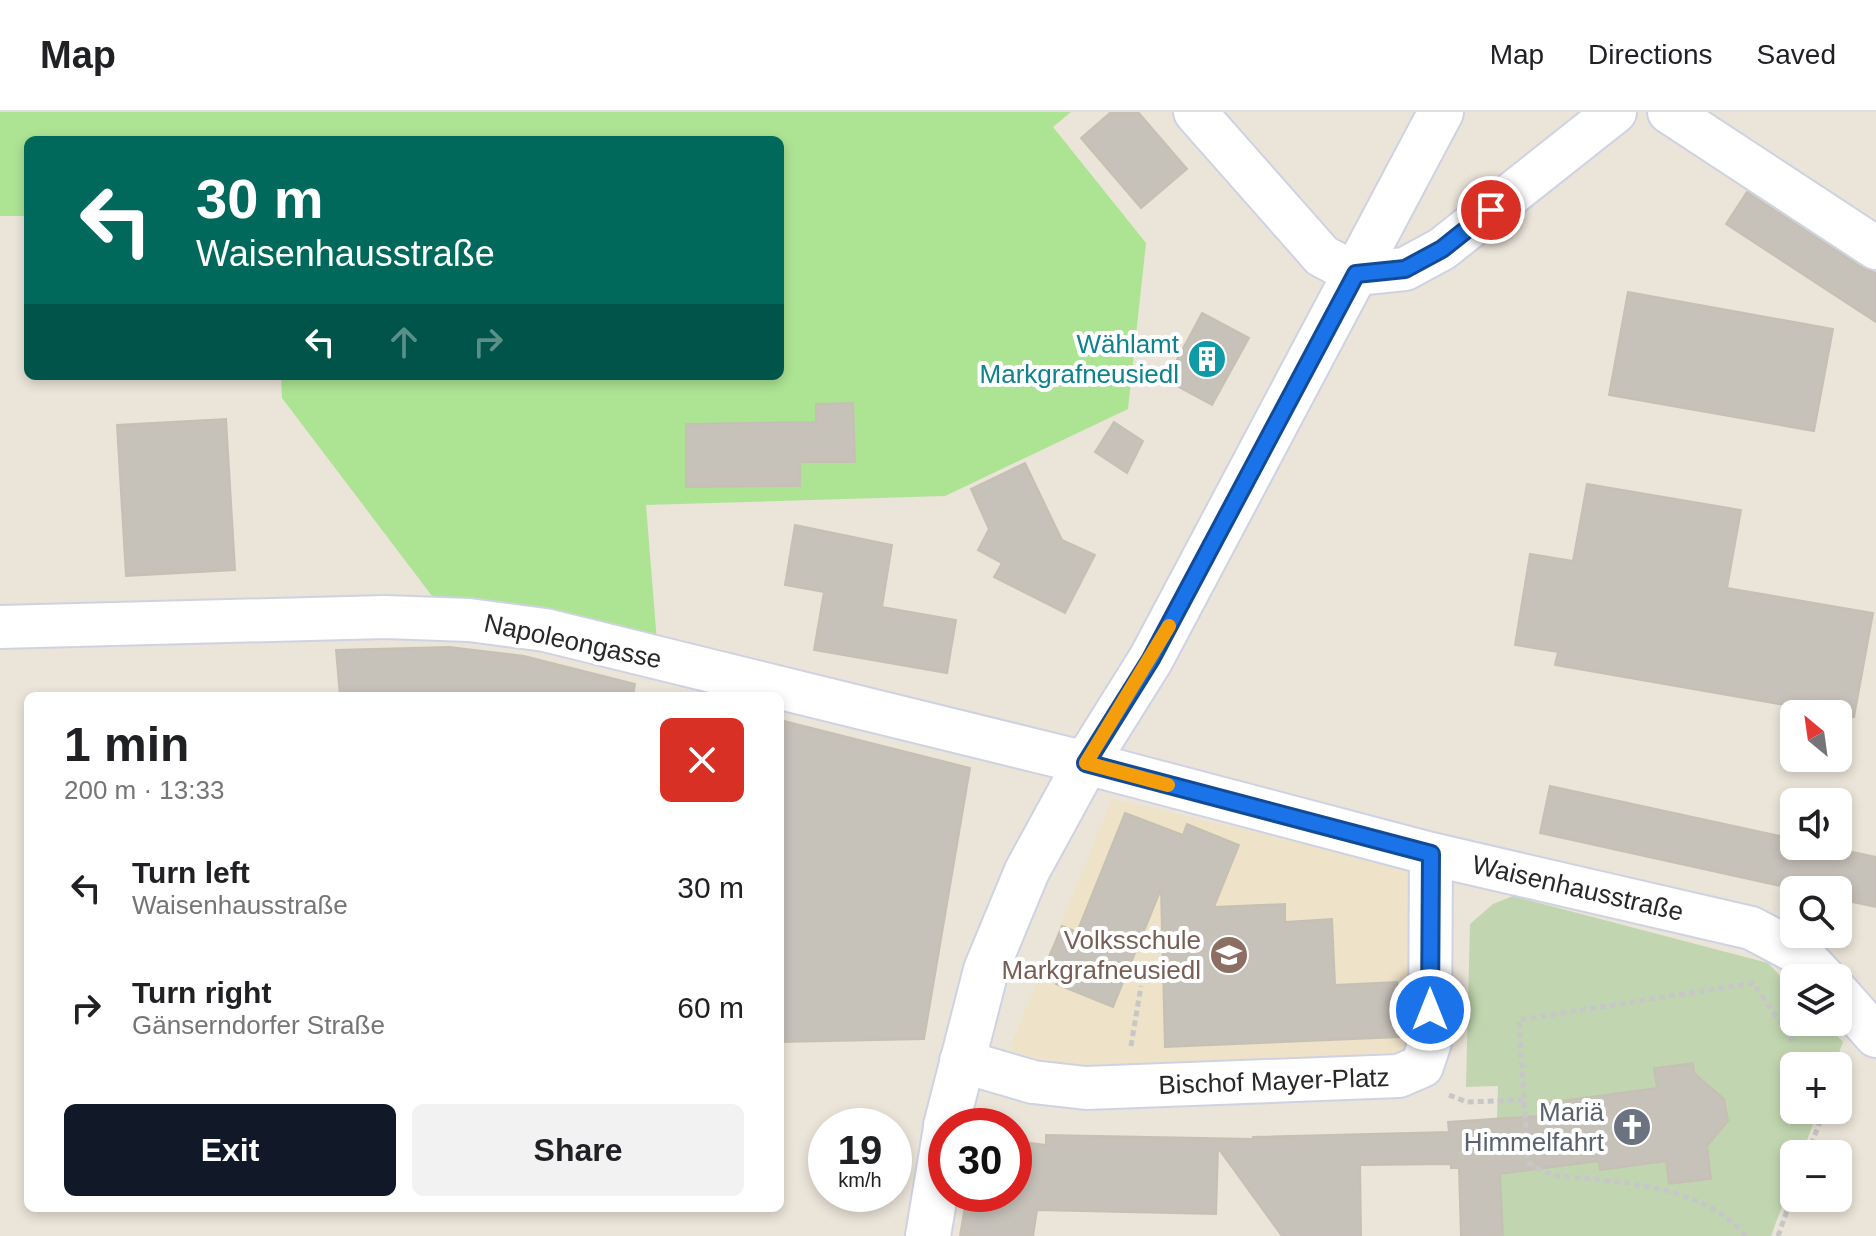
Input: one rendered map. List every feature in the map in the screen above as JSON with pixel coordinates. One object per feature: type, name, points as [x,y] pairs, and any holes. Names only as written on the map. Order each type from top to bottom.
[{"type":"main road","points":[[950,1108],[986,970],[1004,922],[1053,820],[1151,659],[1441,112]]},
{"type":"main road","points":[[928,1236],[932,1212]]},
{"type":"street","points":[[1195,112],[1322,256],[1356,274],[1405,269],[1442,249],[1615,112]]},
{"type":"street","points":[[1669,112],[1876,248]]},
{"type":"street","name":"Napoleongasse","points":[[0,627],[290,618],[469,620],[545,630],[1086,763]]},
{"type":"street","name":"Waisenhausstraße","points":[[1086,763],[1431,854],[1751,928],[1802,955],[1811,964]]},
{"type":"street","name":"Bischof Mayer-Platz","points":[[961,1061],[1033,1082],[1086,1088],[1399,1076],[1422,1066],[1430,1042],[1431,854]]},
{"type":"street","points":[[1852,1009],[1876,1036]]},
{"type":"path","points":[[1746,1236],[1725,1218],[1673,1192],[1637,1184],[1545,1174],[1528,1162],[1519,1020],[1753,983],[1793,1041]]},
{"type":"path","points":[[1125,1087],[1141,986]]},
{"type":"path","points":[[1399,1076],[1467,1102],[1523,1100]]},
{"type":"path","points":[[1778,1236],[1787,1212]]},
{"type":"shaded area","name":"Volksschule Markgrafneusiedl","points":[[1112,799],[1401,865],[1410,876],[1412,1034],[1406,1049],[1393,1056],[1166,1069],[1059,1066],[1009,1050]]},
{"type":"green space","points":[[0,112],[1071,112],[1053,127],[1146,243],[1128,409],[945,496],[646,505],[657,642],[549,615],[432,596],[282,398],[281,380],[784,380],[784,136],[24,136],[24,216],[0,216]]},
{"type":"green space","points":[[1513,896],[1768,963],[1780,975],[1780,1036],[1837,1036],[1843,1042],[1839,1052],[1780,1052],[1780,1124],[1813,1124],[1807,1140],[1780,1140],[1780,1212],[1771,1236],[1503,1236],[1498,1086],[1466,1087],[1470,924],[1493,904]]},
{"type":"building","points":[[1111,112],[1138,112],[1187,169],[1141,208],[1081,138]]},
{"type":"building","points":[[1747,192],[1863,268],[1876,273],[1876,322],[1726,224]]},
{"type":"building","points":[[1628,292],[1833,329],[1814,431],[1609,395]]},
{"type":"building","name":"Wählamt Markgrafneusiedl","points":[[1202,313],[1249,338],[1212,405],[1166,380]]},
{"type":"building","points":[[853,403],[855,462],[800,462],[800,486],[686,487],[686,424],[816,422],[816,404]]},
{"type":"building","points":[[226,419],[235,570],[126,576],[117,425]]},
{"type":"building","points":[[1114,422],[1143,441],[1127,473],[1095,452]]},
{"type":"building","points":[[1025,463],[1062,540],[1095,555],[1065,613],[994,577],[1002,563],[978,550],[989,529],[971,489]]},
{"type":"building","points":[[1587,484],[1741,510],[1727,588],[1873,613],[1854,717],[1852,700],[1780,700],[1780,704],[1555,665],[1558,652],[1515,645],[1530,554],[1573,561]]},
{"type":"building","points":[[795,525],[892,545],[882,607],[956,620],[947,673],[814,650],[824,592],[785,585]]},
{"type":"building","points":[[449,647],[524,656],[635,684],[634,692],[340,692],[336,650]]},
{"type":"building","points":[[784,721],[970,768],[924,1039],[784,1042]]},
{"type":"building","points":[[1550,786],[1780,836],[1780,860],[1852,860],[1852,852],[1876,857],[1876,907],[1852,902],[1852,876],[1780,876],[1780,886],[1540,833]]},
{"type":"building","points":[[1125,813],[1183,835],[1187,824],[1239,845],[1214,907],[1285,904],[1285,922],[1332,919],[1335,985],[1397,982],[1400,1037],[1165,1047],[1161,889],[1113,1007],[1056,984],[1062,970],[1046,964],[1062,926],[1077,932]]},
{"type":"building","points":[[1693,1063],[1694,1073],[1724,1099],[1728,1121],[1707,1146],[1711,1179],[1669,1184],[1666,1161],[1600,1170],[1599,1161],[1500,1174],[1503,1236],[1461,1236],[1459,1168],[1451,1168],[1451,1164],[1360,1165],[1361,1236],[1282,1236],[1218,1148],[1216,1214],[1037,1210],[1033,1236],[960,1236],[964,1212],[1032,1212],[1032,1143],[1046,1145],[1046,1135],[1253,1139],[1449,1132],[1448,1122],[1539,1116],[1538,1104],[1657,1088],[1654,1068]]},
{"type":"slow traffic","points":[[1168,785],[1086,763],[1169,626]]},
{"type":"place","name":"Wählamt Markgrafneusiedl","points":[[1207,359]]},
{"type":"place","name":"Volksschule Markgrafneusiedl","points":[[1229,955]]},
{"type":"place","name":"Mariä Himmelfahrt","points":[[1632,1127]]},
{"type":"route","points":[[1430,1010],[1431,854],[1086,763],[1151,659],[1356,274],[1405,269],[1442,249],[1491,210]]}]
